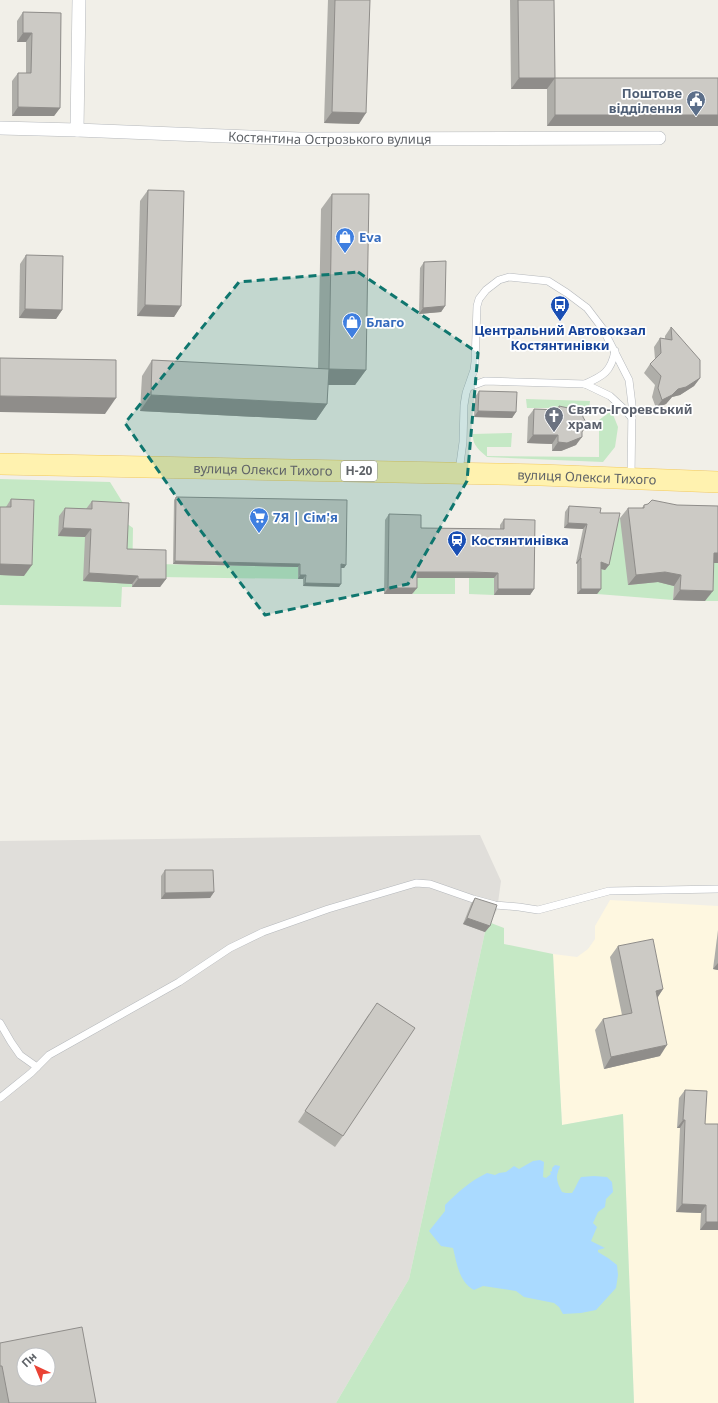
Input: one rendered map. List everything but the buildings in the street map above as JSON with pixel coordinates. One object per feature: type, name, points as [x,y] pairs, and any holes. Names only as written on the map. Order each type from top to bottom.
[{"type":"main road","name":"вулиця Олекси Тихого","points":[[0,464],[458,474],[718,482]]},
{"type":"street","points":[[77,130],[79,0]]},
{"type":"street","name":"Костянтина Острозького вулиця","points":[[0,128],[300,139],[659,138]]},
{"type":"lane","points":[[458,474],[463,442],[464,405],[475,362],[477,306],[479,299],[486,290],[499,280],[510,278],[548,281],[587,308],[603,329],[629,380],[632,418],[631,479]]},
{"type":"lane","points":[[585,384],[602,376],[613,363],[615,351]]},
{"type":"lane","points":[[468,387],[485,381],[585,384],[610,396],[632,418]]},
{"type":"lane","points":[[0,1098],[37,1067],[49,1054],[179,982],[230,948],[263,932],[328,909],[416,882],[430,884],[494,905],[538,910],[609,891],[718,889]]},
{"type":"lane","points":[[0,1023],[20,1055],[37,1067]]},
{"type":"highlighted area","points":[[358,272],[478,353],[467,481],[408,584],[265,615],[194,522],[125,423],[239,282]]},
{"type":"shaded area","points":[[480,835],[501,881],[497,910],[485,932],[409,1279],[336,1403],[0,1403],[0,841]]},
{"type":"shaded area","points":[[610,900],[718,906],[718,1403],[634,1403],[623,1114],[562,1125],[553,954],[577,957],[588,949],[595,939],[595,926]]},
{"type":"green space","points":[[526,399],[590,401],[589,408],[527,408]]},
{"type":"green space","points":[[611,411],[618,427],[615,447],[603,462],[487,457],[477,447],[473,438],[473,434],[512,433],[511,447],[487,447],[487,456],[599,457],[599,420]]},
{"type":"green space","points":[[0,479],[110,482],[123,503],[126,523],[133,528],[132,587],[122,587],[121,607],[0,605]]},
{"type":"green space","points":[[619,518],[637,518],[628,585],[663,581],[674,586],[673,600],[597,594],[598,568],[605,570]]},
{"type":"green space","points":[[706,563],[718,563],[718,601],[705,601]]},
{"type":"green space","points":[[157,564],[340,568],[298,579],[160,577]]},
{"type":"green space","points":[[413,578],[455,578],[455,594],[413,594]]},
{"type":"green space","points":[[469,578],[494,578],[494,595],[469,594]]},
{"type":"green space","points":[[491,923],[504,928],[504,944],[553,954],[562,1125],[623,1114],[634,1403],[336,1403],[409,1279],[485,932]]},
{"type":"water","points":[[540,1160],[544,1162],[543,1177],[546,1178],[551,1174],[550,1172],[555,1165],[560,1166],[557,1177],[562,1192],[572,1193],[581,1177],[607,1177],[612,1182],[613,1192],[606,1199],[605,1207],[598,1212],[593,1223],[597,1227],[591,1241],[605,1248],[598,1250],[598,1252],[617,1265],[618,1275],[616,1288],[596,1310],[563,1314],[559,1307],[554,1303],[524,1297],[516,1291],[483,1286],[474,1290],[469,1287],[459,1272],[453,1248],[441,1246],[429,1231],[445,1211],[445,1205],[470,1183],[487,1173],[495,1175],[506,1172],[514,1166],[519,1169],[533,1161]]},
{"type":"place","name":"Поштове відділення","points":[[696,117]]},
{"type":"place","name":"Eva","points":[[345,254]]},
{"type":"place","name":"Центральний Автовокзал Костянтинівки","points":[[560,322]]},
{"type":"place","name":"Благо","points":[[352,339]]},
{"type":"place","name":"Свято-Ігоревський храм","points":[[554,433]]},
{"type":"place","name":"7Я | Сім'я","points":[[259,534]]},
{"type":"place","name":"Костянтинівка","points":[[457,557]]}]
